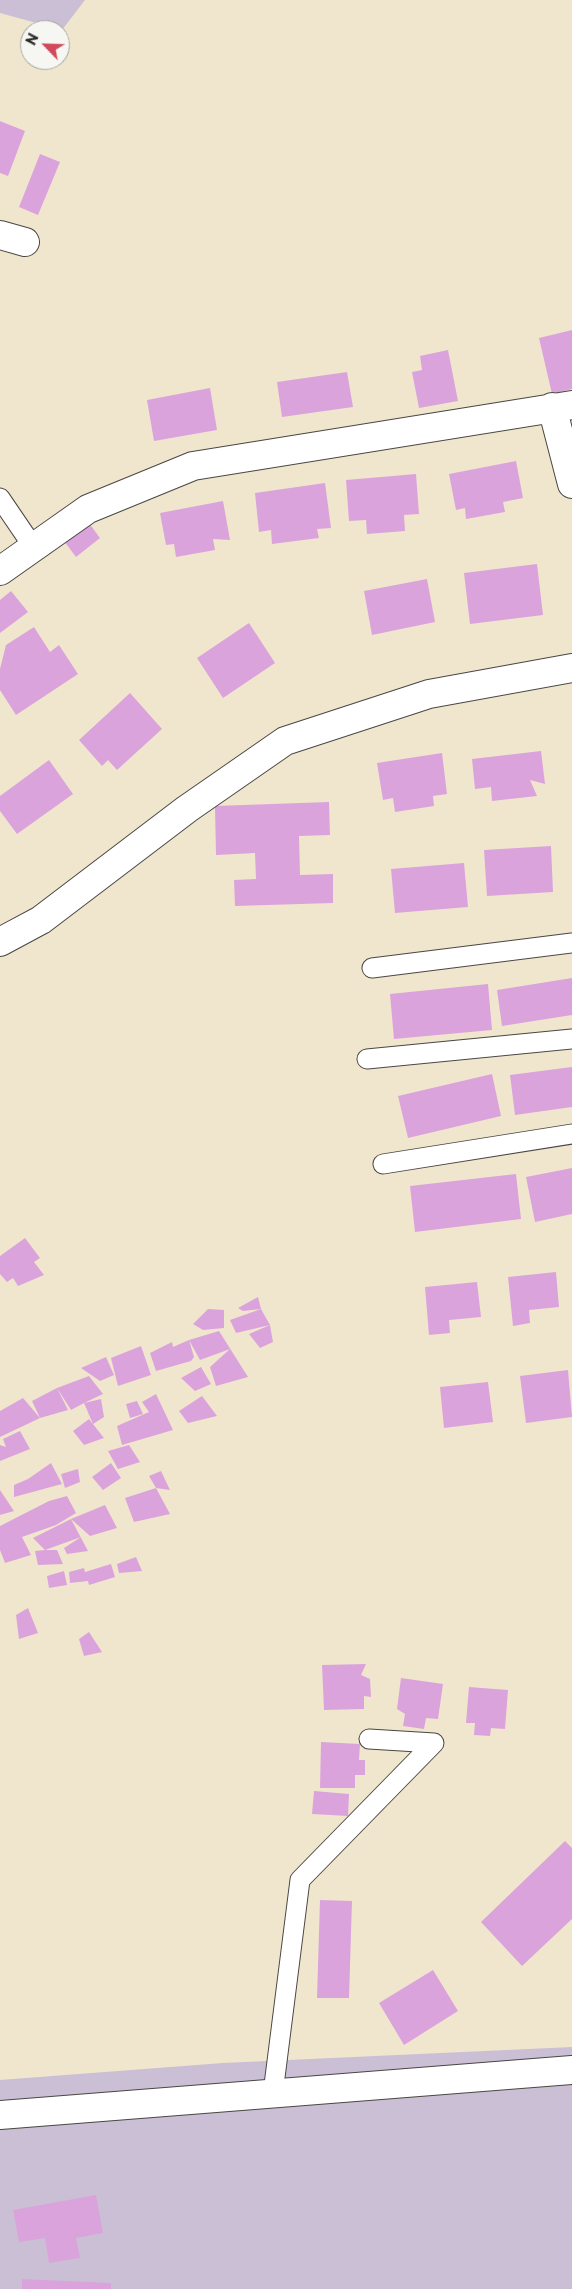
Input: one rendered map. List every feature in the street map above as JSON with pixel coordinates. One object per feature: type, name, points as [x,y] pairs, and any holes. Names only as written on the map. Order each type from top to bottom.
[{"type":"street","points":[[0,572],[88,509],[193,466],[562,406],[572,484]]},
{"type":"street","points":[[0,942],[41,920],[187,809],[285,741],[429,694],[572,668]]},
{"type":"street","points":[[0,2115],[572,2070]]},
{"type":"lane","points":[[0,498],[34,548]]},
{"type":"lane","points":[[372,968],[572,943]]},
{"type":"lane","points":[[367,1059],[572,1039]]},
{"type":"lane","points":[[383,1164],[572,1134]]},
{"type":"lane","points":[[273,2094],[300,1880],[434,1743],[369,1738]]},
{"type":"shaded area","points":[[0,0],[85,0],[70,20],[26,20],[0,13]]},
{"type":"shaded area","points":[[572,2047],[572,2289],[0,2289],[0,2080],[223,2063]]},
{"type":"building","points":[[0,121],[25,131],[8,176],[0,173]]},
{"type":"building","points":[[40,154],[60,162],[38,215],[19,207]]},
{"type":"building","points":[[572,330],[572,389],[552,394],[539,338]]},
{"type":"building","points":[[448,350],[458,401],[419,408],[412,372],[422,370],[420,356]]},
{"type":"building","points":[[347,372],[353,407],[282,417],[277,382]]},
{"type":"building","points":[[210,388],[217,430],[154,441],[147,400]]},
{"type":"building","points":[[516,461],[523,498],[503,502],[505,512],[466,519],[465,508],[456,510],[449,474]]},
{"type":"building","points":[[416,474],[419,514],[404,515],[405,531],[367,534],[366,520],[349,521],[346,480]]},
{"type":"building","points":[[325,483],[331,528],[317,529],[319,538],[272,544],[271,530],[259,532],[255,493]]},
{"type":"building","points":[[223,501],[230,540],[213,539],[215,550],[176,557],[174,544],[166,545],[160,513]]},
{"type":"building","points":[[86,519],[100,538],[76,557],[61,537]]},
{"type":"building","points":[[537,564],[543,615],[470,624],[464,573]]},
{"type":"building","points":[[427,579],[435,622],[372,635],[364,591]]},
{"type":"building","points":[[11,591],[28,612],[0,633],[0,600]]},
{"type":"building","points":[[249,623],[275,663],[223,698],[197,658]]},
{"type":"building","points":[[34,627],[50,652],[59,645],[78,674],[16,715],[0,690],[0,669],[6,645]]},
{"type":"building","points":[[130,693],[162,729],[117,770],[108,760],[102,766],[79,740]]},
{"type":"building","points":[[541,751],[545,784],[530,780],[537,796],[492,801],[491,787],[475,789],[472,759]]},
{"type":"building","points":[[442,753],[447,794],[433,796],[434,806],[395,812],[393,798],[383,800],[377,763]]},
{"type":"building","points":[[49,760],[73,794],[17,834],[0,811],[0,796]]},
{"type":"building","points":[[329,802],[330,835],[299,836],[300,875],[333,874],[333,903],[235,906],[234,880],[256,879],[255,853],[216,855],[215,806]]},
{"type":"building","points":[[551,846],[553,892],[487,896],[484,850]]},
{"type":"building","points":[[464,863],[468,907],[395,913],[391,869]]},
{"type":"building","points":[[572,978],[572,1015],[502,1026],[497,990]]},
{"type":"building","points":[[488,984],[492,1030],[394,1039],[390,994]]},
{"type":"building","points":[[572,1067],[572,1107],[515,1115],[510,1075]]},
{"type":"building","points":[[492,1074],[501,1116],[408,1138],[398,1096]]},
{"type":"building","points":[[572,1168],[572,1214],[535,1222],[526,1177]]},
{"type":"building","points":[[516,1174],[521,1219],[415,1232],[410,1186]]},
{"type":"building","points":[[25,1238],[40,1258],[34,1262],[44,1275],[18,1286],[13,1278],[7,1282],[0,1274],[0,1256]]},
{"type":"building","points":[[556,1272],[559,1307],[529,1310],[530,1323],[513,1326],[508,1277]]},
{"type":"building","points":[[477,1282],[481,1317],[449,1320],[450,1333],[429,1335],[425,1287]]},
{"type":"building","points":[[258,1297],[261,1309],[243,1311],[238,1308]]},
{"type":"building","points":[[208,1309],[224,1310],[224,1328],[203,1330],[193,1324]]},
{"type":"building","points":[[261,1309],[270,1325],[236,1333],[230,1320]]},
{"type":"building","points":[[270,1325],[273,1342],[260,1348],[249,1334]]},
{"type":"building","points":[[219,1331],[248,1377],[216,1386],[210,1367],[230,1349],[200,1360],[189,1340]]},
{"type":"building","points":[[189,1340],[194,1357],[191,1361],[156,1371],[150,1353],[172,1342],[173,1347]]},
{"type":"building","points":[[141,1346],[151,1375],[118,1386],[111,1358]]},
{"type":"building","points":[[106,1357],[114,1375],[100,1381],[81,1368]]},
{"type":"building","points":[[201,1367],[211,1384],[195,1391],[181,1378]]},
{"type":"building","points":[[568,1370],[572,1417],[526,1423],[520,1376]]},
{"type":"building","points":[[89,1376],[103,1394],[71,1410],[57,1388]]},
{"type":"building","points":[[488,1382],[493,1422],[444,1428],[440,1387]]},
{"type":"building","points":[[57,1388],[68,1410],[40,1418],[32,1401]]},
{"type":"building","points":[[156,1394],[173,1430],[122,1445],[117,1426],[149,1412],[142,1402]]},
{"type":"building","points":[[202,1396],[217,1416],[188,1423],[179,1411]]},
{"type":"building","points":[[23,1398],[40,1418],[0,1437],[0,1411]]},
{"type":"building","points":[[101,1399],[104,1417],[93,1424],[84,1403]]},
{"type":"building","points":[[137,1401],[143,1414],[130,1418],[126,1404]]},
{"type":"building","points":[[89,1419],[104,1438],[84,1445],[73,1431]]},
{"type":"building","points":[[20,1431],[30,1449],[0,1461],[0,1445],[6,1447],[3,1439]]},
{"type":"building","points":[[129,1445],[140,1462],[118,1469],[108,1451]]},
{"type":"building","points":[[51,1463],[62,1484],[14,1497],[14,1485],[28,1479]]},
{"type":"building","points":[[111,1463],[121,1478],[103,1490],[92,1477]]},
{"type":"building","points":[[78,1469],[80,1482],[65,1488],[61,1474]]},
{"type":"building","points":[[161,1471],[170,1490],[156,1488],[149,1476]]},
{"type":"building","points":[[156,1488],[170,1514],[134,1522],[125,1498]]},
{"type":"building","points":[[0,1490],[14,1511],[0,1515]]},
{"type":"building","points":[[67,1496],[76,1513],[56,1525],[22,1537],[31,1555],[5,1563],[0,1550],[0,1526],[49,1501]]},
{"type":"building","points":[[105,1505],[117,1528],[90,1536],[71,1519]]},
{"type":"building","points":[[71,1519],[81,1537],[45,1550],[33,1538]]},
{"type":"building","points":[[81,1537],[88,1551],[67,1554],[64,1548]]},
{"type":"building","points":[[57,1550],[63,1564],[38,1565],[35,1551]]},
{"type":"building","points":[[136,1557],[142,1571],[119,1573],[117,1564]]},
{"type":"building","points":[[111,1564],[115,1577],[89,1585],[88,1581],[70,1583],[69,1572],[84,1568],[85,1572]]},
{"type":"building","points":[[64,1571],[67,1585],[49,1588],[47,1576]]},
{"type":"building","points":[[28,1608],[38,1633],[19,1639],[16,1615]]},
{"type":"building","points":[[89,1632],[102,1652],[84,1656],[79,1639]]},
{"type":"building","points":[[366,1664],[361,1675],[370,1679],[371,1697],[364,1696],[364,1709],[324,1710],[322,1665]]},
{"type":"building","points":[[401,1678],[443,1684],[438,1719],[426,1718],[424,1729],[403,1726],[405,1714],[397,1709]]},
{"type":"building","points":[[469,1687],[508,1690],[505,1729],[491,1728],[490,1736],[474,1735],[475,1723],[466,1723]]},
{"type":"building","points":[[321,1742],[360,1744],[359,1760],[365,1760],[365,1775],[355,1775],[355,1788],[320,1788]]},
{"type":"building","points":[[314,1791],[349,1794],[348,1816],[312,1814]]},
{"type":"building","points":[[565,1841],[572,1848],[572,1919],[522,1966],[481,1922]]},
{"type":"building","points":[[320,1900],[352,1901],[349,1998],[317,1998]]},
{"type":"building","points":[[433,1970],[458,2011],[404,2045],[379,2003]]},
{"type":"building","points":[[96,2195],[103,2233],[76,2238],[80,2258],[49,2263],[45,2238],[19,2242],[13,2210]]},
{"type":"building","points":[[22,2279],[111,2283],[111,2289],[22,2289]]}]
